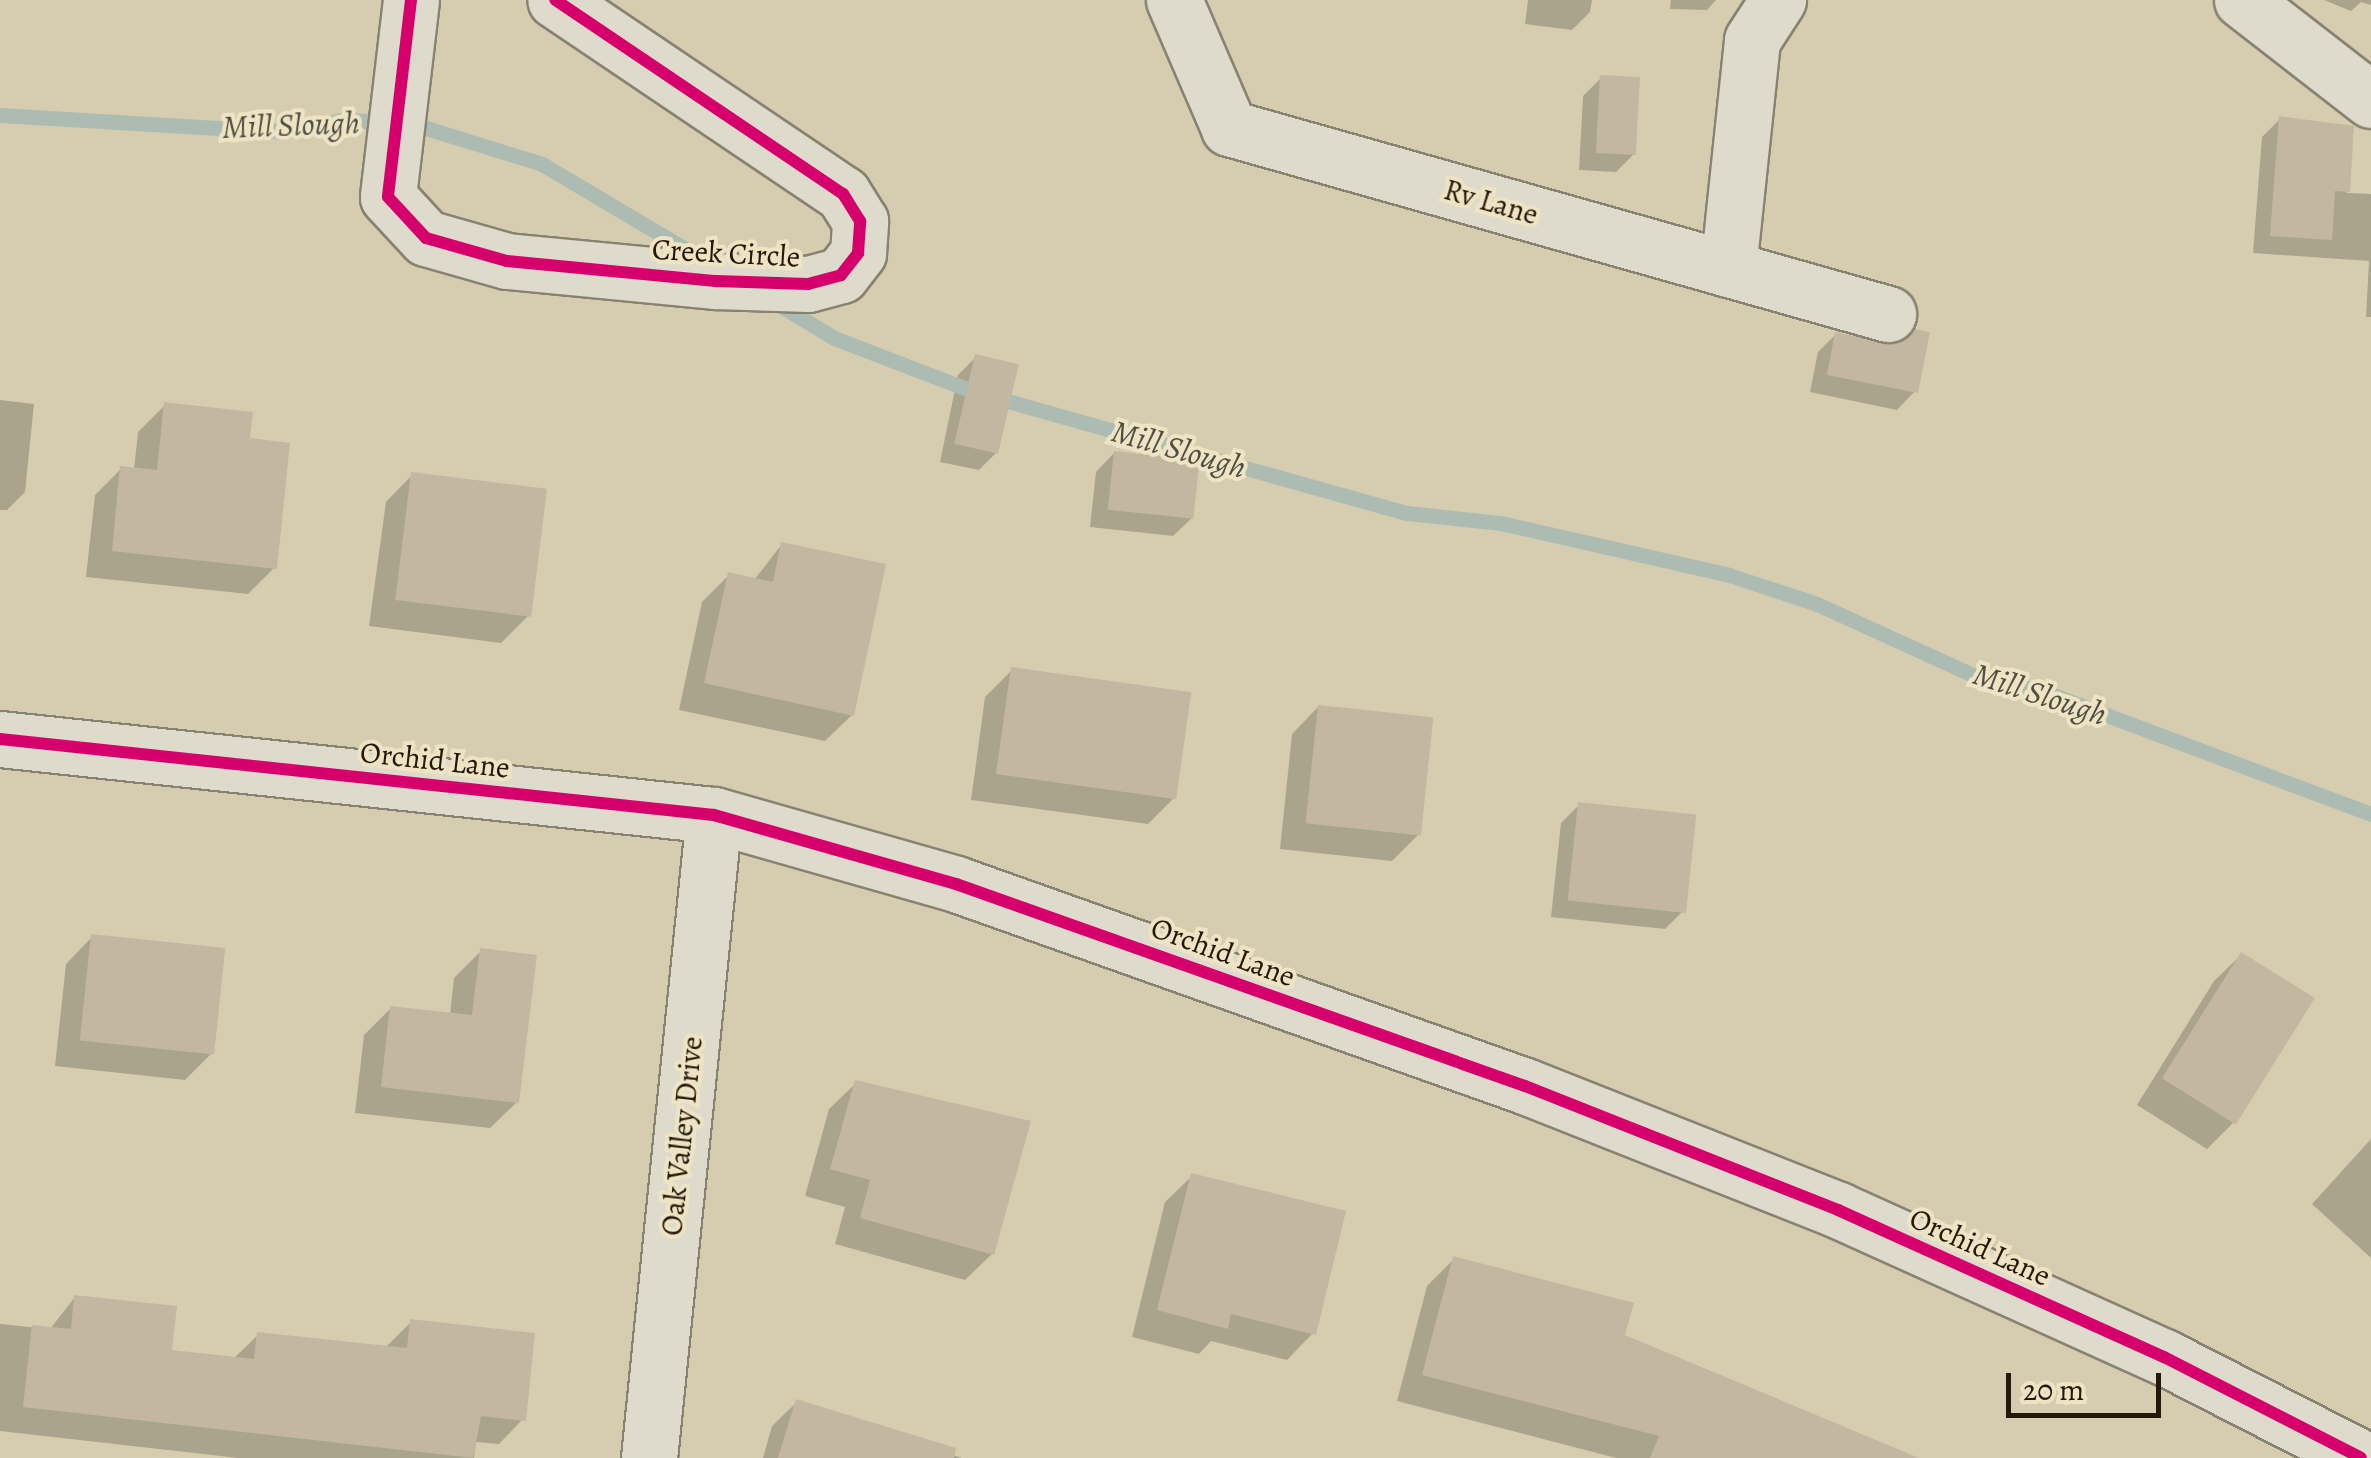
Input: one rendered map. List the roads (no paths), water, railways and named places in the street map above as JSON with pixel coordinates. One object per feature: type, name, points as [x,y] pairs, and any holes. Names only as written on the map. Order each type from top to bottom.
[{"type":"street","name":"Creek Circle","points":[[412,0],[388,196],[426,238],[507,261],[808,284],[840,275],[858,253],[860,221],[843,194],[555,0]]},
{"type":"street","name":"Rv Lane","points":[[1174,0],[1229,128],[1888,314]]},
{"type":"street","points":[[1728,269],[1752,40],[1778,0]]},
{"type":"street","points":[[2242,0],[2371,100]]},
{"type":"street","name":"Orchid Lane","points":[[0,739],[714,815],[956,884],[1525,1086],[1838,1210],[2164,1357],[2361,1458]]},
{"type":"street","name":"Oak Valley Drive","points":[[648,1458],[714,815]]},
{"type":"waterway","name":"Mill Slough","points":[[0,115],[282,132],[346,119],[426,128],[542,164],[702,259]]},
{"type":"waterway","name":"Mill Slough","points":[[773,301],[834,338],[972,391],[1407,513],[1501,523],[1729,575],[1817,604],[1995,685],[2037,689],[2371,814]]}]
